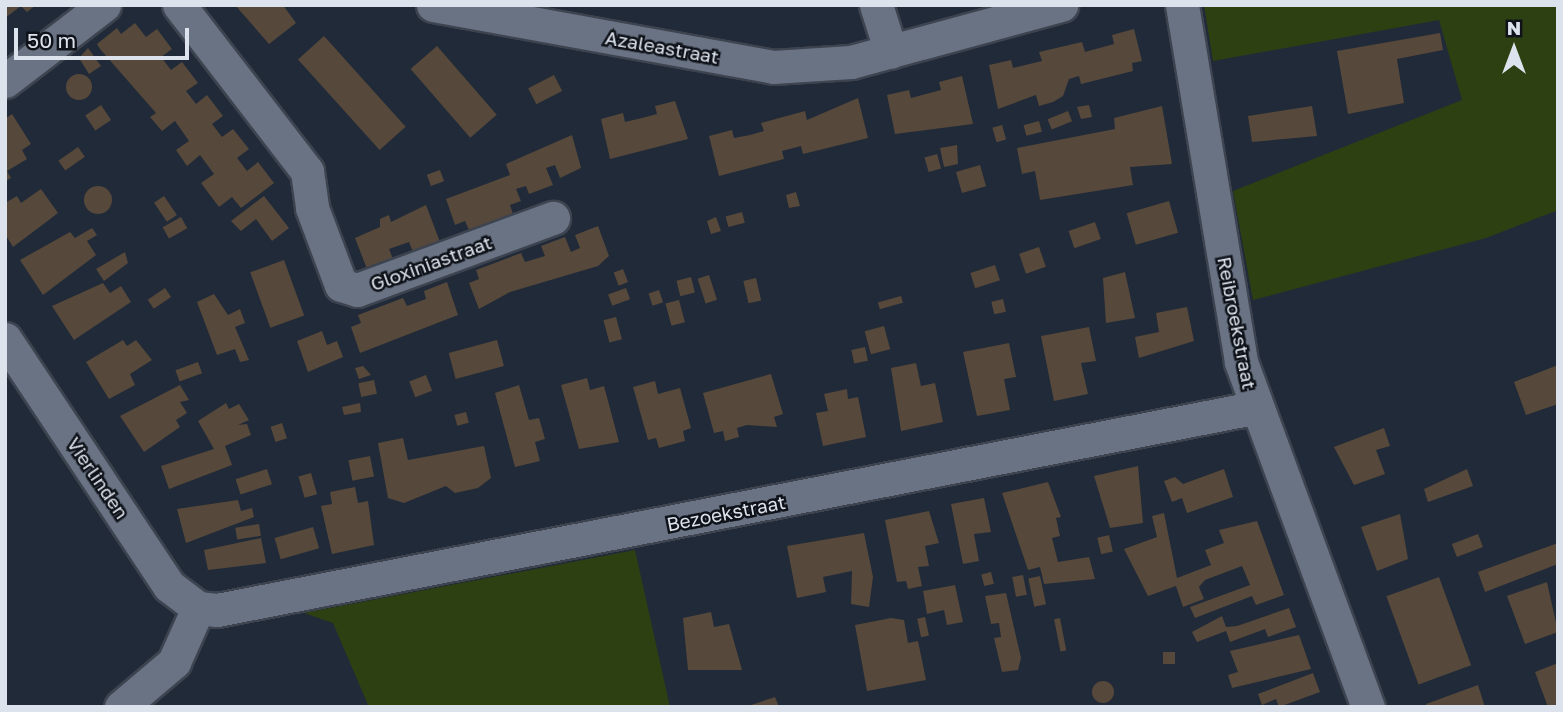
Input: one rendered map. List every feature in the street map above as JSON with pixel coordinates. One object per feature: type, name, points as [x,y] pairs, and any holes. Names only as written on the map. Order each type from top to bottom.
[{"type":"street","points":[[5,81],[104,5]]},
{"type":"street","name":"Gloxiniastraat","points":[[179,5],[307,171],[312,208],[341,285],[357,290],[554,218]]},
{"type":"street","points":[[876,5],[891,52]]},
{"type":"street","name":"Azaleastraat","points":[[441,6],[773,67],[851,62],[1061,5]]},
{"type":"street","name":"Reibroekstraat","points":[[1182,5],[1254,408],[1272,440],[1368,707]]},
{"type":"street","name":"Vierlinden","points":[[5,339],[169,586],[198,608]]},
{"type":"street","name":"Bezoekstraat","points":[[198,608],[237,610],[1254,408]]},
{"type":"street","points":[[121,707],[174,662],[198,608]]},
{"type":"green space","points":[[1204,5],[1558,5],[1558,210],[1486,238],[1253,300],[1233,191],[1462,100],[1439,20],[1213,61]]},
{"type":"green space","points":[[635,550],[670,707],[369,707],[333,623],[304,613]]},
{"type":"building","points":[[5,5],[36,5],[27,12],[21,6],[5,18]]},
{"type":"building","points":[[235,5],[283,5],[296,23],[269,44]]},
{"type":"building","points":[[135,23],[146,37],[157,29],[172,49],[161,57],[171,70],[182,62],[198,83],[186,91],[196,104],[207,95],[223,116],[212,124],[222,137],[233,129],[249,149],[237,158],[247,171],[258,162],[274,183],[241,208],[232,197],[219,207],[201,183],[214,174],[200,155],[187,166],[176,150],[189,141],[175,121],[162,131],[150,117],[156,113],[97,44],[117,28],[121,34]]},
{"type":"building","points":[[1134,29],[1142,61],[1132,63],[1133,71],[1081,84],[1079,76],[1069,79],[1063,96],[1053,102],[1039,106],[1036,95],[998,109],[989,65],[1011,60],[1013,68],[1042,61],[1039,52],[1082,42],[1085,52],[1114,44],[1112,35]]},
{"type":"building","points":[[1440,33],[1443,50],[1397,59],[1404,103],[1348,114],[1337,51]]},
{"type":"building","points":[[324,36],[406,127],[380,150],[298,59]]},
{"type":"building","points":[[437,46],[497,115],[470,138],[411,69]]},
{"type":"building","points":[[88,48],[101,66],[89,74],[79,58]]},
{"type":"building","points":[[79,74],[88,78],[92,87],[88,96],[79,100],[70,96],[66,87],[70,78]]},
{"type":"building","points":[[554,75],[562,91],[536,104],[528,88]]},
{"type":"building","points":[[962,76],[973,124],[895,134],[887,95],[909,90],[911,98],[941,90],[939,82]]},
{"type":"building","points":[[858,98],[868,138],[803,154],[801,146],[782,151],[784,159],[719,176],[709,136],[732,130],[734,138],[750,135],[764,131],[761,123],[805,111],[807,120]]},
{"type":"building","points":[[675,101],[688,139],[610,159],[601,119],[623,113],[625,122],[642,118],[657,114],[655,106]]},
{"type":"building","points":[[101,105],[111,120],[95,131],[85,116]]},
{"type":"building","points":[[1089,105],[1092,117],[1081,119],[1077,107]]},
{"type":"building","points":[[1162,106],[1172,164],[1130,167],[1133,185],[1040,200],[1035,171],[1022,174],[1017,148],[1115,129],[1114,118]]},
{"type":"building","points":[[1312,106],[1317,136],[1252,142],[1248,116]]},
{"type":"building","points":[[1068,111],[1072,121],[1052,129],[1048,119]]},
{"type":"building","points":[[12,114],[31,144],[22,150],[27,159],[7,171],[11,178],[5,181],[5,119]]},
{"type":"building","points":[[1039,121],[1042,132],[1026,136],[1024,125]]},
{"type":"building","points":[[1002,125],[1006,139],[997,142],[992,128]]},
{"type":"building","points":[[572,135],[581,168],[560,178],[555,165],[546,168],[553,185],[529,194],[526,186],[516,189],[521,201],[510,205],[513,214],[469,230],[465,221],[455,225],[446,199],[510,175],[506,164]]},
{"type":"building","points":[[957,145],[958,164],[944,167],[940,148]]},
{"type":"building","points":[[78,147],[85,157],[65,171],[58,161]]},
{"type":"building","points":[[937,154],[941,168],[929,172],[925,158]]},
{"type":"building","points":[[980,165],[986,186],[962,193],[956,172]]},
{"type":"building","points":[[440,170],[444,181],[431,186],[427,175]]},
{"type":"building","points":[[98,186],[108,190],[112,200],[108,210],[98,214],[88,210],[84,200],[88,190]]},
{"type":"building","points":[[41,189],[58,213],[13,247],[5,234],[5,203],[17,196],[21,203]]},
{"type":"building","points":[[796,192],[800,206],[789,208],[786,195]]},
{"type":"building","points":[[164,196],[177,215],[167,222],[154,203]]},
{"type":"building","points":[[264,196],[289,228],[272,241],[256,219],[241,231],[231,221]]},
{"type":"building","points":[[1169,201],[1178,233],[1136,245],[1127,213]]},
{"type":"building","points":[[426,205],[440,242],[413,252],[409,242],[389,249],[393,259],[367,269],[355,238],[380,227],[380,219],[389,215],[391,222]]},
{"type":"building","points":[[742,212],[745,223],[728,227],[726,216]]},
{"type":"building","points":[[181,217],[187,228],[169,239],[163,227]]},
{"type":"building","points":[[716,217],[721,231],[711,234],[707,221]]},
{"type":"building","points":[[1095,222],[1101,239],[1074,248],[1069,231]]},
{"type":"building","points":[[598,226],[609,256],[598,266],[510,292],[479,309],[469,283],[479,279],[476,270],[521,253],[525,262],[545,256],[541,246],[565,237],[571,252],[580,248],[575,235]]},
{"type":"building","points":[[92,228],[97,235],[87,241],[96,255],[43,295],[20,260],[70,232],[75,238]]},
{"type":"building","points":[[1039,247],[1046,267],[1026,274],[1019,254]]},
{"type":"building","points":[[125,252],[128,263],[104,281],[96,269]]},
{"type":"building","points":[[284,260],[304,315],[270,328],[250,272]]},
{"type":"building","points":[[995,265],[1000,280],[975,288],[970,273]]},
{"type":"building","points":[[623,269],[628,282],[619,286],[614,273]]},
{"type":"building","points":[[1125,272],[1135,318],[1106,323],[1103,278]]},
{"type":"building","points":[[709,275],[717,300],[706,303],[698,279]]},
{"type":"building","points":[[691,277],[695,293],[680,296],[676,281]]},
{"type":"building","points":[[756,278],[761,300],[749,303],[743,281]]},
{"type":"building","points":[[447,282],[458,315],[360,353],[351,327],[361,323],[358,315],[403,298],[407,306],[426,299],[424,291]]},
{"type":"building","points":[[103,283],[110,293],[121,286],[131,302],[74,340],[52,306]]},
{"type":"building","points":[[165,288],[171,297],[154,309],[148,300]]},
{"type":"building","points":[[626,288],[630,299],[612,306],[608,294]]},
{"type":"building","points":[[659,290],[663,302],[653,306],[649,293]]},
{"type":"building","points":[[214,294],[228,315],[240,309],[245,323],[235,327],[249,360],[240,362],[235,349],[217,355],[197,302]]},
{"type":"building","points":[[901,296],[903,303],[880,309],[878,303]]},
{"type":"building","points":[[1003,299],[1006,312],[994,314],[991,302]]},
{"type":"building","points":[[679,300],[685,322],[671,326],[665,304]]},
{"type":"building","points":[[1187,307],[1194,341],[1139,358],[1135,337],[1159,332],[1156,313]]},
{"type":"building","points":[[616,317],[622,339],[609,343],[603,320]]},
{"type":"building","points":[[884,326],[890,349],[871,354],[865,331]]},
{"type":"building","points":[[1089,327],[1096,361],[1081,363],[1088,394],[1054,401],[1041,336]]},
{"type":"building","points":[[322,331],[327,345],[337,341],[343,357],[308,372],[297,341]]},
{"type":"building","points":[[123,340],[127,346],[136,340],[152,360],[130,374],[135,385],[109,399],[86,362]]},
{"type":"building","points":[[497,340],[504,366],[456,379],[449,353]]},
{"type":"building","points":[[1009,343],[1016,377],[1004,379],[1010,410],[977,416],[963,352]]},
{"type":"building","points":[[865,347],[868,361],[854,364],[851,350]]},
{"type":"building","points":[[198,362],[202,373],[180,381],[175,370]]},
{"type":"building","points":[[916,363],[921,386],[935,383],[943,422],[901,431],[891,368]]},
{"type":"building","points":[[1558,365],[1558,404],[1526,415],[1514,382]]},
{"type":"building","points":[[363,366],[371,375],[359,379],[355,368]]},
{"type":"building","points":[[771,374],[783,414],[774,417],[777,427],[747,425],[737,428],[739,437],[725,441],[723,431],[714,433],[703,393]]},
{"type":"building","points":[[426,375],[432,391],[415,397],[409,381]]},
{"type":"building","points":[[587,378],[590,390],[604,386],[619,442],[579,449],[561,385]]},
{"type":"building","points":[[374,380],[377,394],[361,397],[358,383]]},
{"type":"building","points":[[655,381],[658,394],[680,388],[691,428],[683,431],[685,441],[659,448],[656,438],[648,440],[633,387]]},
{"type":"building","points":[[180,385],[189,400],[180,402],[187,413],[176,420],[180,427],[144,452],[120,416]]},
{"type":"building","points":[[519,385],[529,420],[539,418],[545,439],[535,442],[540,461],[515,467],[495,393]]},
{"type":"building","points":[[847,389],[848,399],[858,397],[866,437],[823,446],[816,413],[828,411],[824,394]]},
{"type":"building","points":[[226,403],[229,409],[239,404],[249,420],[238,425],[247,424],[251,435],[225,446],[232,465],[169,489],[161,466],[214,449],[198,421]]},
{"type":"building","points":[[360,403],[361,412],[344,415],[342,407]]},
{"type":"building","points":[[466,412],[469,423],[457,426],[454,415]]},
{"type":"building","points":[[282,423],[287,438],[276,442],[271,427]]},
{"type":"building","points":[[1384,428],[1390,446],[1376,450],[1385,474],[1354,485],[1334,447]]},
{"type":"building","points":[[403,438],[408,460],[484,446],[491,478],[478,488],[455,493],[446,486],[404,503],[388,498],[378,443]]},
{"type":"building","points":[[370,456],[374,477],[352,481],[348,460]]},
{"type":"building","points":[[1138,466],[1143,523],[1110,528],[1094,476]]},
{"type":"building","points":[[267,469],[272,484],[241,494],[236,479]]},
{"type":"building","points":[[1224,469],[1233,497],[1187,513],[1182,498],[1172,502],[1164,481],[1175,477],[1183,484]]},
{"type":"building","points":[[1467,469],[1473,486],[1428,502],[1424,489]]},
{"type":"building","points":[[311,473],[317,494],[305,498],[299,477]]},
{"type":"building","points":[[1048,482],[1061,517],[1056,518],[1060,536],[1052,538],[1058,562],[1089,557],[1095,579],[1044,584],[1040,567],[1028,570],[1002,493]]},
{"type":"building","points":[[355,487],[358,503],[368,501],[374,545],[332,554],[321,506],[332,504],[330,492]]},
{"type":"building","points":[[984,498],[991,532],[974,534],[979,561],[963,564],[951,504]]},
{"type":"building","points":[[238,500],[241,511],[252,508],[254,517],[186,543],[177,509]]},
{"type":"building","points":[[929,511],[939,543],[925,546],[929,566],[918,567],[922,586],[908,589],[906,581],[897,582],[885,520]]},
{"type":"building","points":[[1164,513],[1177,578],[1211,565],[1205,550],[1224,543],[1219,530],[1257,521],[1284,595],[1256,605],[1252,596],[1195,618],[1190,607],[1250,585],[1242,566],[1205,580],[1199,587],[1204,599],[1183,607],[1176,586],[1148,596],[1124,549],[1157,537],[1152,516]]},
{"type":"building","points":[[1400,514],[1408,559],[1377,571],[1361,527]]},
{"type":"building","points":[[259,524],[261,536],[237,540],[235,528]]},
{"type":"building","points":[[313,527],[319,548],[281,559],[275,538]]},
{"type":"building","points":[[864,533],[873,577],[869,607],[851,604],[852,571],[823,577],[826,592],[797,598],[787,546]]},
{"type":"building","points":[[1478,534],[1483,547],[1457,557],[1452,544]]},
{"type":"building","points":[[1109,535],[1113,552],[1101,554],[1097,538]]},
{"type":"building","points":[[261,538],[266,563],[208,570],[204,550]]},
{"type":"building","points":[[1558,543],[1558,564],[1485,592],[1478,572]]},
{"type":"building","points":[[991,572],[994,584],[984,586],[981,574]]},
{"type":"building","points":[[1023,575],[1027,595],[1016,597],[1012,577]]},
{"type":"building","points":[[1040,576],[1046,604],[1034,607],[1028,578]]},
{"type":"building","points":[[1439,577],[1471,665],[1419,684],[1386,596]]},
{"type":"building","points":[[1547,582],[1558,632],[1525,644],[1507,596]]},
{"type":"building","points":[[955,585],[963,622],[947,625],[944,610],[927,614],[923,591]]},
{"type":"building","points":[[1006,593],[1021,658],[1018,670],[1002,672],[994,638],[1001,637],[999,623],[991,624],[985,596]]},
{"type":"building","points":[[1289,608],[1296,627],[1268,637],[1265,629],[1230,642],[1226,631],[1197,642],[1192,632],[1222,616],[1226,627],[1237,626]]},
{"type":"building","points":[[711,612],[714,627],[729,624],[742,670],[688,670],[683,618]]},
{"type":"building","points":[[925,617],[929,636],[921,637],[917,619]]},
{"type":"building","points":[[891,618],[904,620],[908,643],[918,641],[926,680],[867,691],[855,625]]},
{"type":"building","points":[[1060,618],[1066,650],[1060,652],[1054,619]]},
{"type":"building","points":[[1299,635],[1311,669],[1232,688],[1228,675],[1238,672],[1230,651]]},
{"type":"building","points":[[1163,652],[1175,652],[1175,664],[1163,664]]},
{"type":"building","points":[[1558,663],[1558,707],[1548,707],[1535,672]]},
{"type":"building","points":[[1313,673],[1320,692],[1279,707],[1276,699],[1262,705],[1258,694]]},
{"type":"building","points":[[1103,681],[1111,684],[1114,692],[1111,700],[1103,703],[1095,700],[1092,692],[1095,684]]},
{"type":"building","points":[[1478,685],[1485,707],[1427,707],[1426,704]]},
{"type":"building","points":[[775,697],[779,707],[748,707],[748,706]]}]
